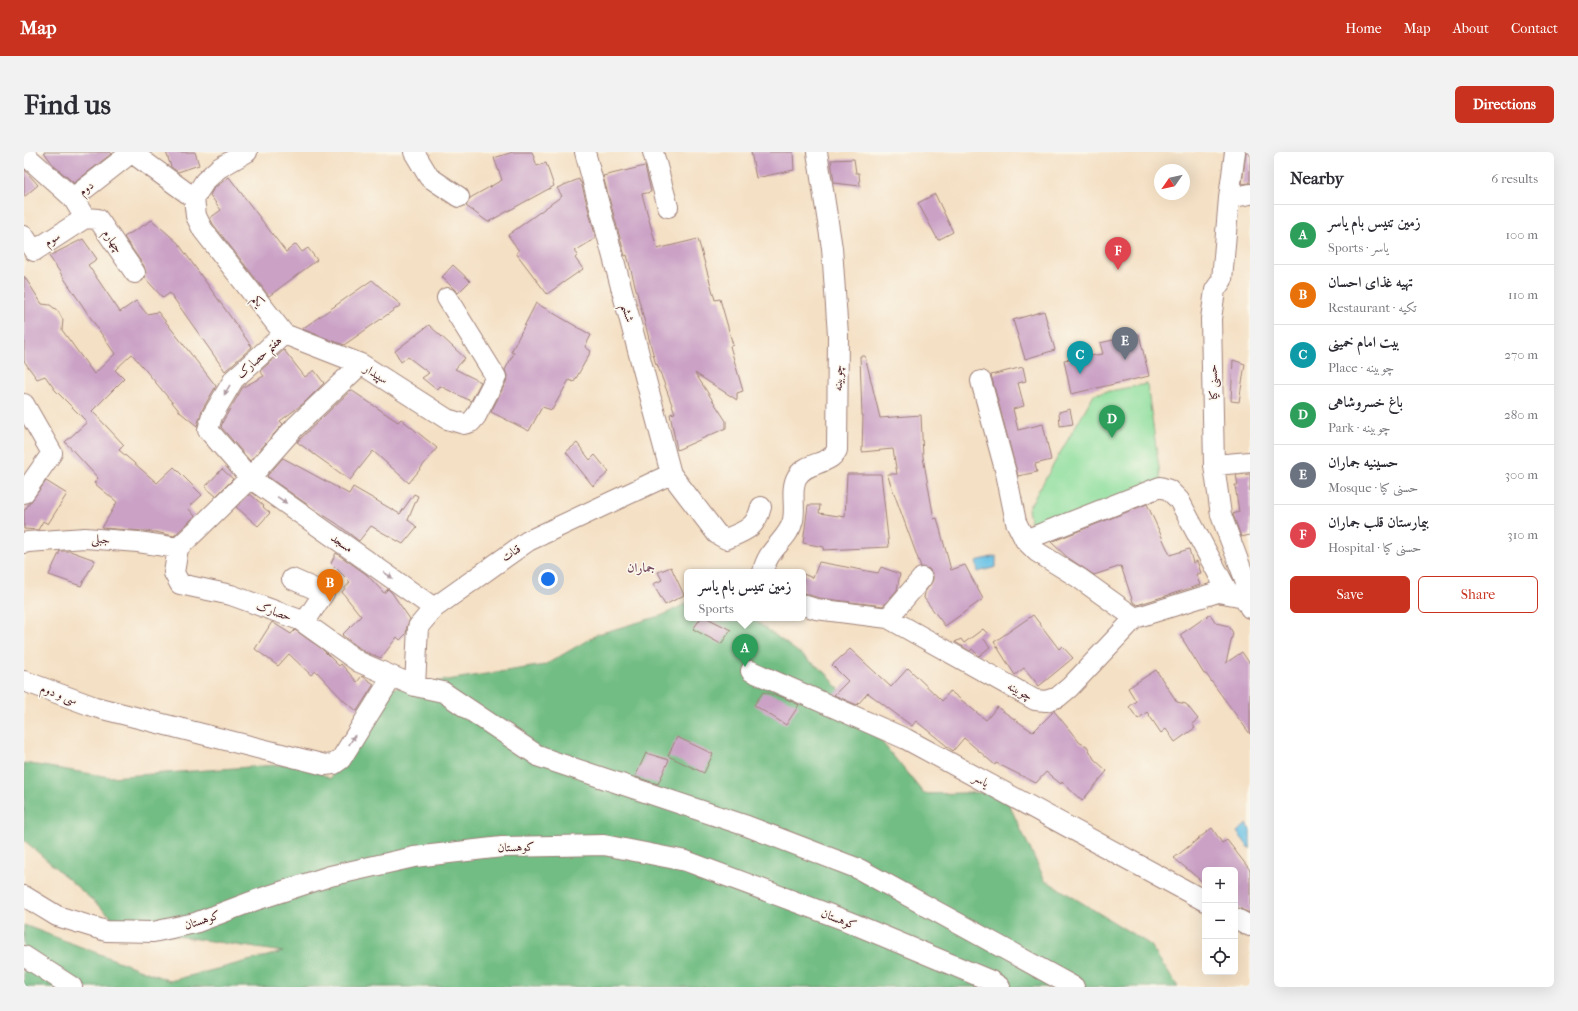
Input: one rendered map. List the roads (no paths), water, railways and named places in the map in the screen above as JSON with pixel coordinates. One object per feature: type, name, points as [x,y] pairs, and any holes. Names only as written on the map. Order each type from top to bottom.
[{"type":"street","points":[[132,152],[194,198],[217,160],[246,152]]},
{"type":"street","name":"دوم","points":[[24,154],[73,198],[132,152]]},
{"type":"street","points":[[414,152],[429,177],[459,197]]},
{"type":"street","name":"ششم","points":[[585,152],[671,474]]},
{"type":"street","points":[[653,152],[668,207]]},
{"type":"street","name":"چوبینه","points":[[764,569],[765,562],[773,549],[785,537],[793,520],[795,484],[797,476],[804,470],[834,456],[836,450],[838,327],[832,248],[817,152]]},
{"type":"street","name":"حسنی کیا","points":[[1235,152],[1229,198],[1222,280],[1215,290],[1211,319],[1214,465],[1221,514],[1246,582],[1241,600]]},
{"type":"street","points":[[1229,198],[1250,194]]},
{"type":"street","points":[[73,198],[85,218]]},
{"type":"street","name":"یکم","points":[[194,198],[196,216],[203,230],[284,334]]},
{"type":"street","name":"سوم","points":[[24,236],[34,251],[85,218]]},
{"type":"street","name":"چهارم","points":[[85,218],[98,219],[135,273]]},
{"type":"street","name":"سپیدار","points":[[178,548],[250,478],[295,427],[360,364],[447,419],[464,424],[471,422],[476,416],[496,376],[447,298]]},
{"type":"street","points":[[284,334],[360,364]]},
{"type":"street","name":"هفتم حصارک","points":[[250,478],[208,430],[212,416],[234,379],[284,334]]},
{"type":"street","points":[[981,381],[1006,474],[1016,522],[1025,540],[1037,552],[1079,578],[1134,618]]},
{"type":"street","points":[[24,404],[52,453],[24,493]]},
{"type":"street","points":[[1214,465],[1250,462]]},
{"type":"street","points":[[671,474],[717,534],[726,538],[746,530],[758,519],[761,507]]},
{"type":"street","name":"قنات","points":[[415,686],[418,627],[434,608],[528,542],[671,474]]},
{"type":"street","name":"مسجد","points":[[250,478],[434,608]]},
{"type":"street","points":[[1025,540],[1160,487],[1169,490],[1179,500],[1241,600]]},
{"type":"street","name":"جبلی","points":[[24,543],[85,538],[138,542],[178,548]]},
{"type":"street","name":"حصارک","points":[[178,548],[174,573],[180,584],[231,595],[300,620],[358,662],[415,686]]},
{"type":"street","points":[[888,618],[922,578]]},
{"type":"street","points":[[292,579],[324,593],[304,623]]},
{"type":"street","name":"چوبینه","points":[[806,605],[816,609],[888,618],[1035,700],[1046,701],[1058,697],[1070,687],[1134,618],[1218,592],[1241,600]]},
{"type":"street","name":"یاسر","points":[[751,671],[906,739],[1202,899]]},
{"type":"street","name":"سی و دوم","points":[[24,681],[95,707],[326,765],[334,764],[341,759],[392,677]]},
{"type":"street","points":[[415,686],[443,692],[540,757],[747,826],[859,870],[1074,987]]},
{"type":"street","name":"کوهستان","points":[[24,896],[57,916],[106,931],[153,932],[196,923],[256,900],[330,876],[414,857],[502,847],[604,845],[686,861],[847,922],[991,981],[1000,987]]},
{"type":"street","points":[[1238,920],[1250,926]]},
{"type":"street","points":[[24,956],[72,987]]},
{"type":"water","points":[[996,556],[996,567],[978,572],[976,561]]},
{"type":"water","points":[[1247,824],[1250,830],[1250,849],[1237,832]]},
{"type":"place","name":"بیمارستان قلب جماران","points":[[1118,270]]},
{"type":"place","name":"حسینیه جماران","points":[[1125,360]]},
{"type":"place","name":"بیت امام خمینی","points":[[1080,374]]},
{"type":"place","name":"باغ خسروشاهی","points":[[1112,438]]},
{"type":"place","name":"تهیه غذای احسان","points":[[330,602]]},
{"type":"place","name":"زمین تنیس بام یاسر","points":[[745,667]]},
{"type":"district","name":"جماران","points":[[641,567]]}]
